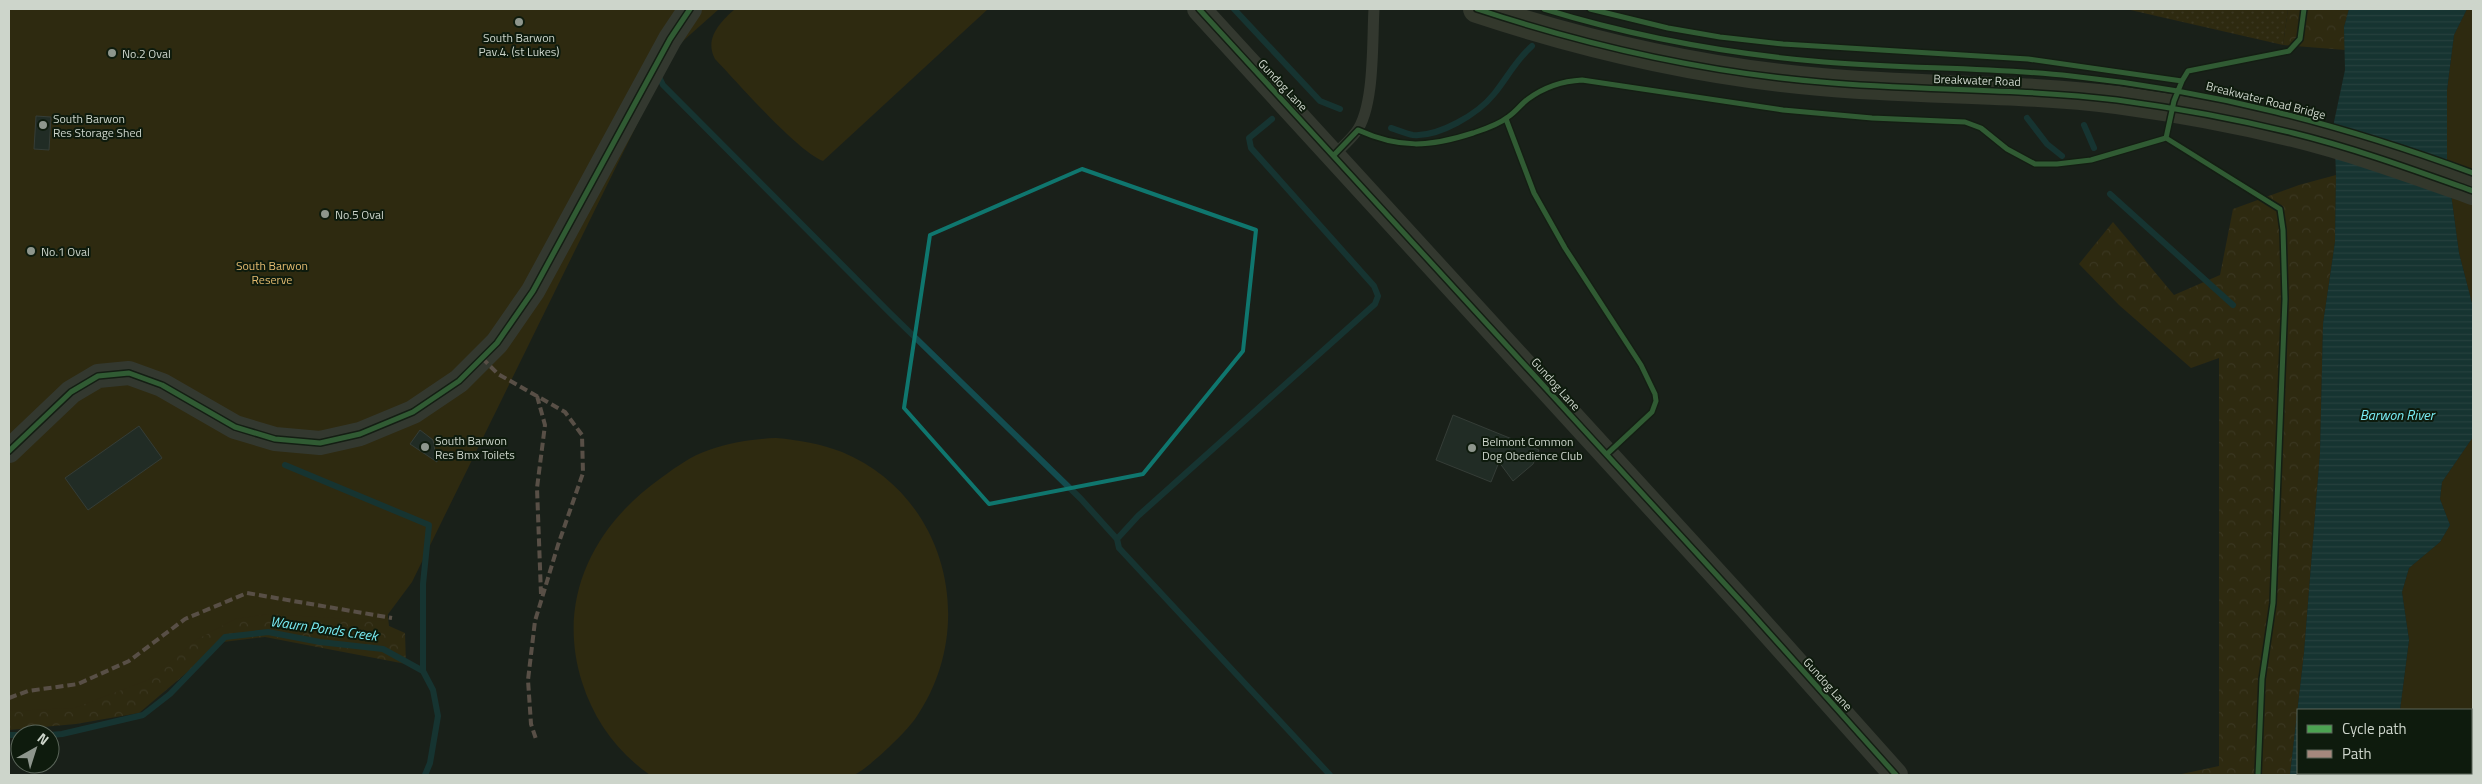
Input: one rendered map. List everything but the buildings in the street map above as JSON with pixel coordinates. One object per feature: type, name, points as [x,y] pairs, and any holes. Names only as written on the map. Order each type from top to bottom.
[{"type":"main road","name":"Breakwater Road","points":[[1483,11],[1556,34],[1621,51],[1689,66],[1751,75],[1897,87],[2070,95],[2120,101],[2228,119],[2295,134],[2399,165],[2473,191]]},
{"type":"street","points":[[9,451],[71,392],[98,376],[129,373],[162,385],[235,428],[275,439],[320,443],[360,434],[413,412],[459,381],[497,343],[528,298],[670,39],[690,9]]},
{"type":"street","name":"Gundog Lane","points":[[1199,9],[1334,155],[1896,775]]},
{"type":"lane","points":[[1334,155],[1356,133],[1366,110],[1370,81],[1374,9]]},
{"type":"highlighted area","points":[[1082,169],[1256,230],[1243,351],[1143,474],[989,504],[904,408],[930,235]]},
{"type":"green space","name":"South Barwon Reserve","points":[[9,9],[719,9],[674,49],[412,582],[383,621],[269,614],[235,619],[196,640],[148,680],[74,708],[9,711]]},
{"type":"green space","points":[[735,9],[988,9],[823,161],[798,144],[783,130],[715,59],[711,45],[715,31]]},
{"type":"green space","points":[[2126,9],[2288,9],[2283,45]]},
{"type":"green space","points":[[2288,9],[2349,9],[2344,27],[2345,50],[2283,45]]},
{"type":"green space","points":[[2467,9],[2473,9],[2473,307],[2459,253],[2447,164],[2447,90],[2454,35]]},
{"type":"green space","points":[[2336,175],[2335,242],[2323,324],[2320,453],[2304,653],[2290,775],[2177,775],[2219,766],[2219,358],[2191,368],[2119,305],[2079,264],[2113,222],[2174,295],[2220,275],[2233,209],[2299,185]]},
{"type":"green space","points":[[2473,437],[2473,775],[2395,775],[2472,774],[2472,709],[2400,709],[2409,640],[2402,592],[2409,568],[2440,542],[2450,525],[2440,499],[2442,482]]},
{"type":"green space","points":[[776,438],[834,449],[878,472],[907,499],[929,532],[942,568],[948,606],[946,645],[935,683],[910,725],[877,758],[854,775],[650,775],[627,756],[608,734],[593,709],[582,682],[575,652],[574,622],[578,594],[586,567],[599,542],[616,519],[637,497],[678,466],[702,452],[717,447],[742,441]]},
{"type":"green space","points":[[386,599],[389,626],[405,633],[406,664],[265,637],[223,642],[139,713],[60,725],[10,724],[9,730],[9,655],[141,615]]},
{"type":"water","name":"Barwon River","points":[[2349,9],[2467,9],[2454,35],[2447,90],[2447,164],[2459,253],[2473,307],[2473,437],[2442,482],[2440,499],[2450,525],[2440,542],[2409,568],[2402,592],[2409,640],[2400,709],[2298,709],[2304,653],[2320,453],[2323,324],[2335,242],[2336,175],[2334,122],[2345,70],[2344,27]]},
{"type":"water","name":"Barwon River","points":[[2297,714],[2297,774],[2395,774],[2395,775],[2290,775]]},
{"type":"waterway","points":[[1234,9],[1320,101],[1340,109]]},
{"type":"waterway","points":[[1391,128],[1413,135],[1423,135],[1457,123],[1487,102],[1521,57],[1532,46]]},
{"type":"waterway","points":[[659,77],[663,85],[890,313],[1081,499],[1117,539]]},
{"type":"waterway","points":[[2027,118],[2047,144],[2062,156]]},
{"type":"waterway","points":[[1272,119],[1249,138],[1251,148],[1374,286],[1378,296],[1375,304],[1138,516],[1117,539],[1119,548],[1330,775]]},
{"type":"waterway","points":[[2084,125],[2094,148]]},
{"type":"waterway","points":[[2110,194],[2233,305]]},
{"type":"waterway","points":[[285,465],[429,525],[423,584],[423,671]]},
{"type":"waterway","name":"Waurn Ponds Creek","points":[[60,734],[143,715],[170,694],[225,637],[268,632],[320,642],[383,649],[423,671],[433,690],[438,716],[430,763],[425,775]]},
{"type":"marked path","points":[[482,358],[498,374],[565,412],[582,435],[583,473],[558,545],[535,621],[528,680],[531,724],[536,739]]},
{"type":"marked path","points":[[537,396],[545,425],[537,488],[541,594]]},
{"type":"marked path","points":[[9,698],[28,691],[78,684],[129,661],[185,619],[247,593],[392,618]]},
{"type":"cycle path","points":[[9,451],[71,392],[98,376],[129,373],[162,385],[235,427],[275,439],[320,443],[360,434],[413,412],[459,381],[497,343],[533,291],[670,39],[690,9]]},
{"type":"cycle path","points":[[1199,9],[1746,607],[1896,775]]},
{"type":"cycle path","points":[[1477,9],[1604,46],[1733,72],[1858,85],[2080,96],[2206,114],[2339,145],[2473,191]]},
{"type":"cycle path","name":"Breakwater Road Bridge","points":[[1544,9],[1613,28],[1682,43],[1788,59],[2040,73],[2124,82],[2226,100],[2374,139],[2473,173]]},
{"type":"cycle path","points":[[1590,9],[1668,28],[1720,37],[1783,44],[2028,59],[2182,81],[2188,71],[2289,51],[2300,39],[2304,9]]},
{"type":"cycle path","points":[[1334,155],[1358,130],[1373,136],[1402,143],[1429,143],[1457,138],[1504,120],[1528,99],[1547,88],[1582,80],[1783,110],[1872,118],[1965,122],[1981,128],[2007,149],[2035,164],[2057,164],[2091,160],[2166,138]]},
{"type":"cycle path","points":[[2182,81],[2174,101],[2166,138],[2280,209],[2283,230],[2285,299],[2273,603],[2262,679],[2258,775]]},
{"type":"cycle path","points":[[1506,119],[1534,193],[1565,248],[1641,365],[1655,394],[1656,401],[1652,412],[1607,454]]},
{"type":"place","name":"South Barwon Pav.4. (st Lukes)","points":[[519,22]]},
{"type":"place","name":"No.2 Oval","points":[[112,53]]},
{"type":"place","name":"South Barwon Res Storage Shed","points":[[43,125]]},
{"type":"place","name":"No.5 Oval","points":[[325,214]]},
{"type":"place","name":"No.1 Oval","points":[[31,251]]},
{"type":"place","name":"South Barwon Res Bmx Toilets","points":[[425,447]]},
{"type":"place","name":"Belmont Common Dog Obedience Club","points":[[1472,448]]}]
